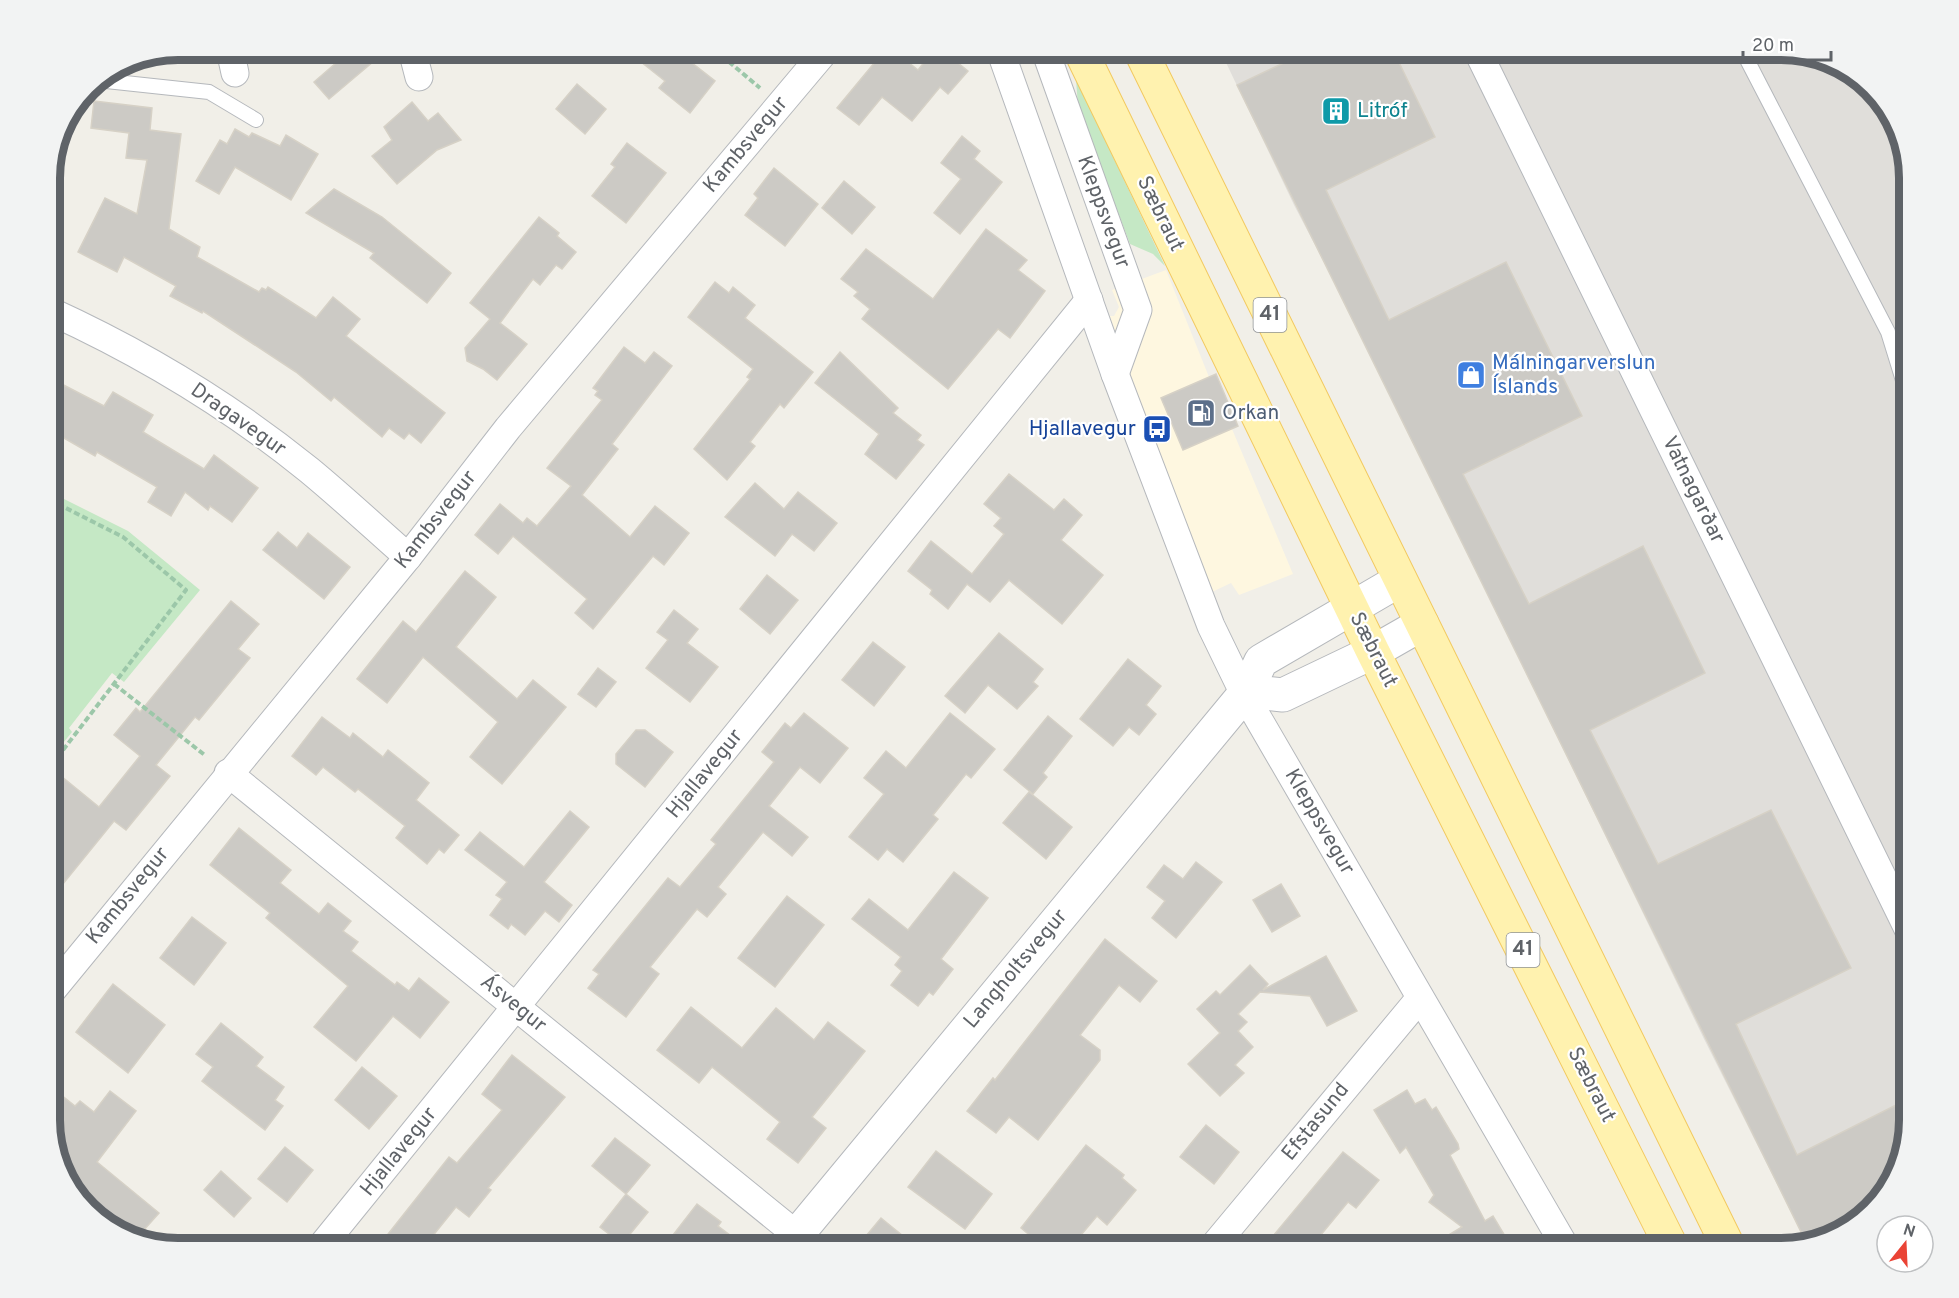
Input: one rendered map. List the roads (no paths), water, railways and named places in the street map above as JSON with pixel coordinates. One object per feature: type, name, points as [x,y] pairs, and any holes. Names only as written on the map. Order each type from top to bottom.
[{"type":"main road","name":"Sæbraut","points":[[1085,60],[1373,652],[1667,1238]]},
{"type":"main road","name":"41","points":[[1145,60],[1724,1238]]},
{"type":"street","points":[[414,60],[418,76]]},
{"type":"street","name":"Kambsvegur","points":[[60,981],[228,773],[408,557],[508,428],[818,60]]},
{"type":"street","name":"Kleppsvegur","points":[[1004,60],[1114,374],[1211,626],[1246,693],[1420,998],[1560,1238]]},
{"type":"street","name":"Kleppsvegur","points":[[1050,60],[1138,310],[1114,374]]},
{"type":"street","name":"Vatnagarðar","points":[[1482,60],[1899,909]]},
{"type":"street","name":"Hjallavegur","points":[[328,1238],[518,1008],[1089,300]]},
{"type":"street","name":"Dragavegur","points":[[60,316],[103,336],[197,389],[308,470],[408,557]]},
{"type":"street","name":"Langholtsvegur","points":[[794,1238],[1246,693],[1261,661],[1400,580]]},
{"type":"street","points":[[1246,693],[1283,694],[1373,652],[1422,624]]},
{"type":"street","name":"Ásvegur","points":[[228,773],[518,1008],[786,1238]]},
{"type":"street","name":"Efstasund","points":[[1220,1238],[1420,998]]},
{"type":"lane","points":[[1747,60],[1887,332],[1899,367]]},
{"type":"lane","points":[[110,81],[209,92],[256,120]]},
{"type":"place","name":"Litróf","points":[[1336,111]]},
{"type":"place","name":"Málningarverslun Íslands","points":[[1471,375]]},
{"type":"place","name":"Orkan","points":[[1201,413]]},
{"type":"place","name":"Hjallavegur","points":[[1157,429]]}]
